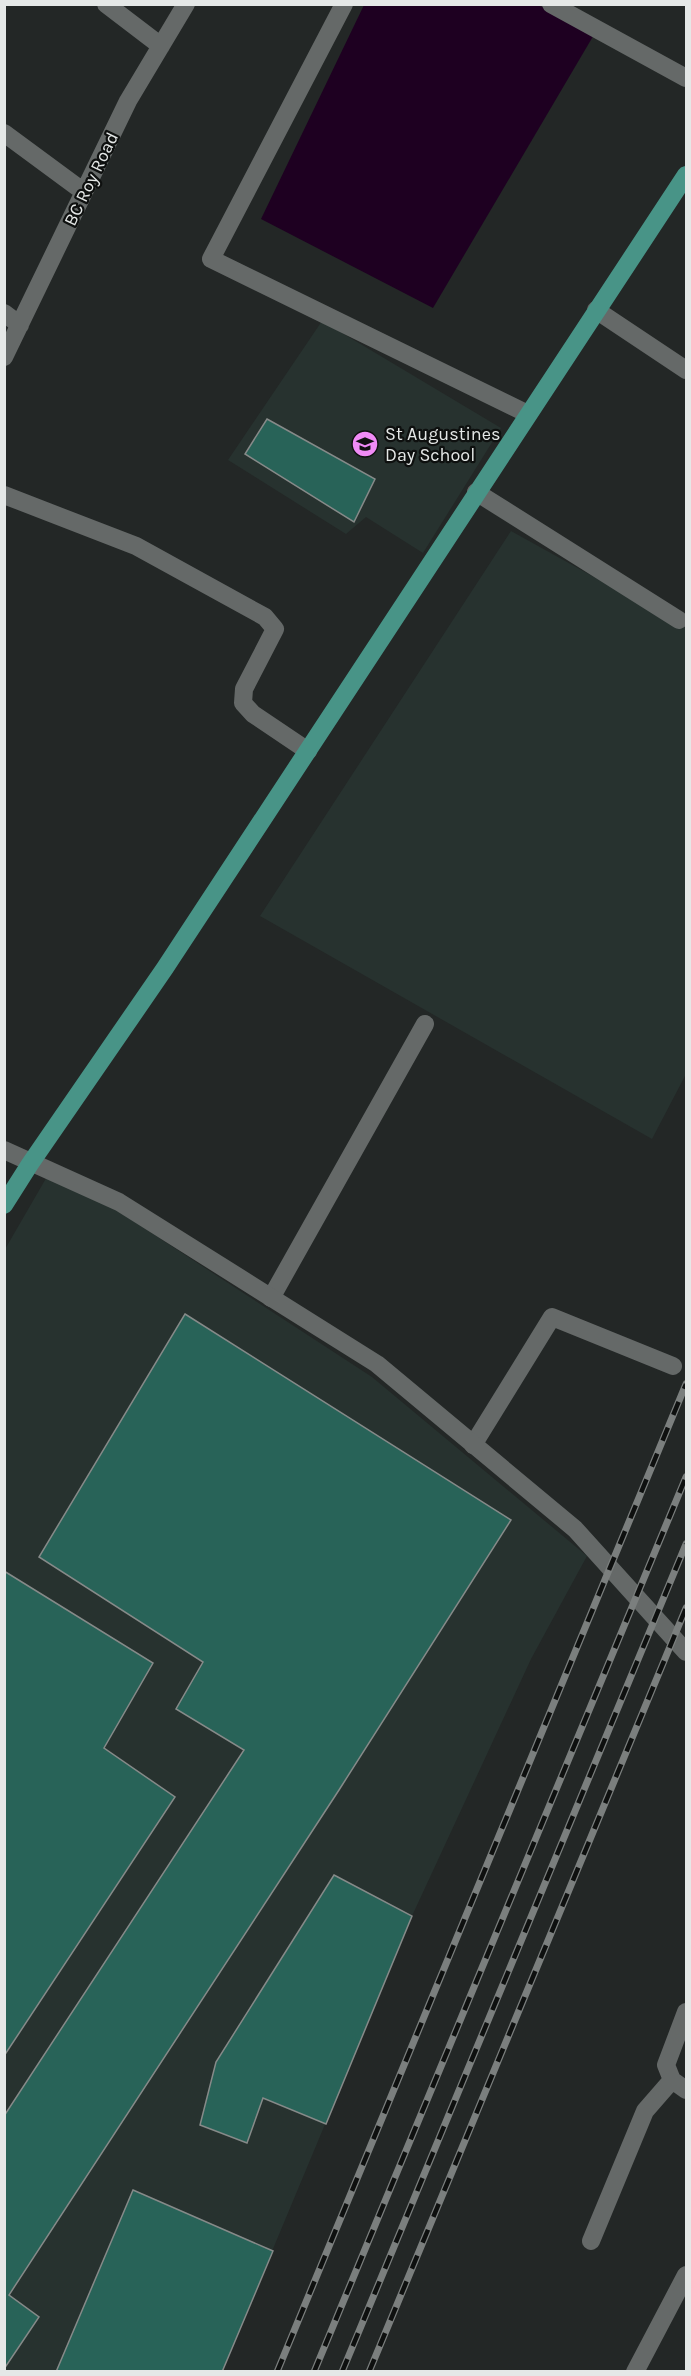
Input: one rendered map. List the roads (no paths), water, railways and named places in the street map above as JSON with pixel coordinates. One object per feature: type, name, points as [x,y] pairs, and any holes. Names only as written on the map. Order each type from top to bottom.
[{"type":"main road","points":[[4,1205],[30,1164],[99,1067],[687,175]]},
{"type":"street","points":[[106,4],[161,46]]},
{"type":"street","name":"BC Roy Road","points":[[4,357],[128,101],[186,4]]},
{"type":"street","points":[[344,4],[211,259],[528,414]]},
{"type":"street","points":[[550,4],[687,78]]},
{"type":"street","points":[[4,134],[84,192]]},
{"type":"street","points":[[596,310],[687,370]]},
{"type":"street","points":[[4,313],[20,324]]},
{"type":"street","points":[[476,492],[679,620]]},
{"type":"street","points":[[4,495],[136,546],[265,617],[275,629],[244,689],[243,703],[253,714],[308,751]]},
{"type":"street","points":[[271,1298],[425,1024]]},
{"type":"street","points":[[4,1150],[30,1164],[119,1202],[377,1364],[576,1529],[687,1653]]},
{"type":"street","points":[[473,1445],[552,1317],[673,1366]]},
{"type":"street","points":[[591,2241],[645,2111],[679,2085],[666,2065],[687,2012]]},
{"type":"street","points":[[635,2372],[687,2275]]},
{"type":"railway","points":[[277,2372],[686,1384]]},
{"type":"railway","points":[[314,2372],[686,1477]]},
{"type":"railway","points":[[342,2372],[686,1544]]},
{"type":"railway","points":[[369,2372],[686,1608]]},
{"type":"place","name":"St Augustines Day School","points":[[365,444]]}]
